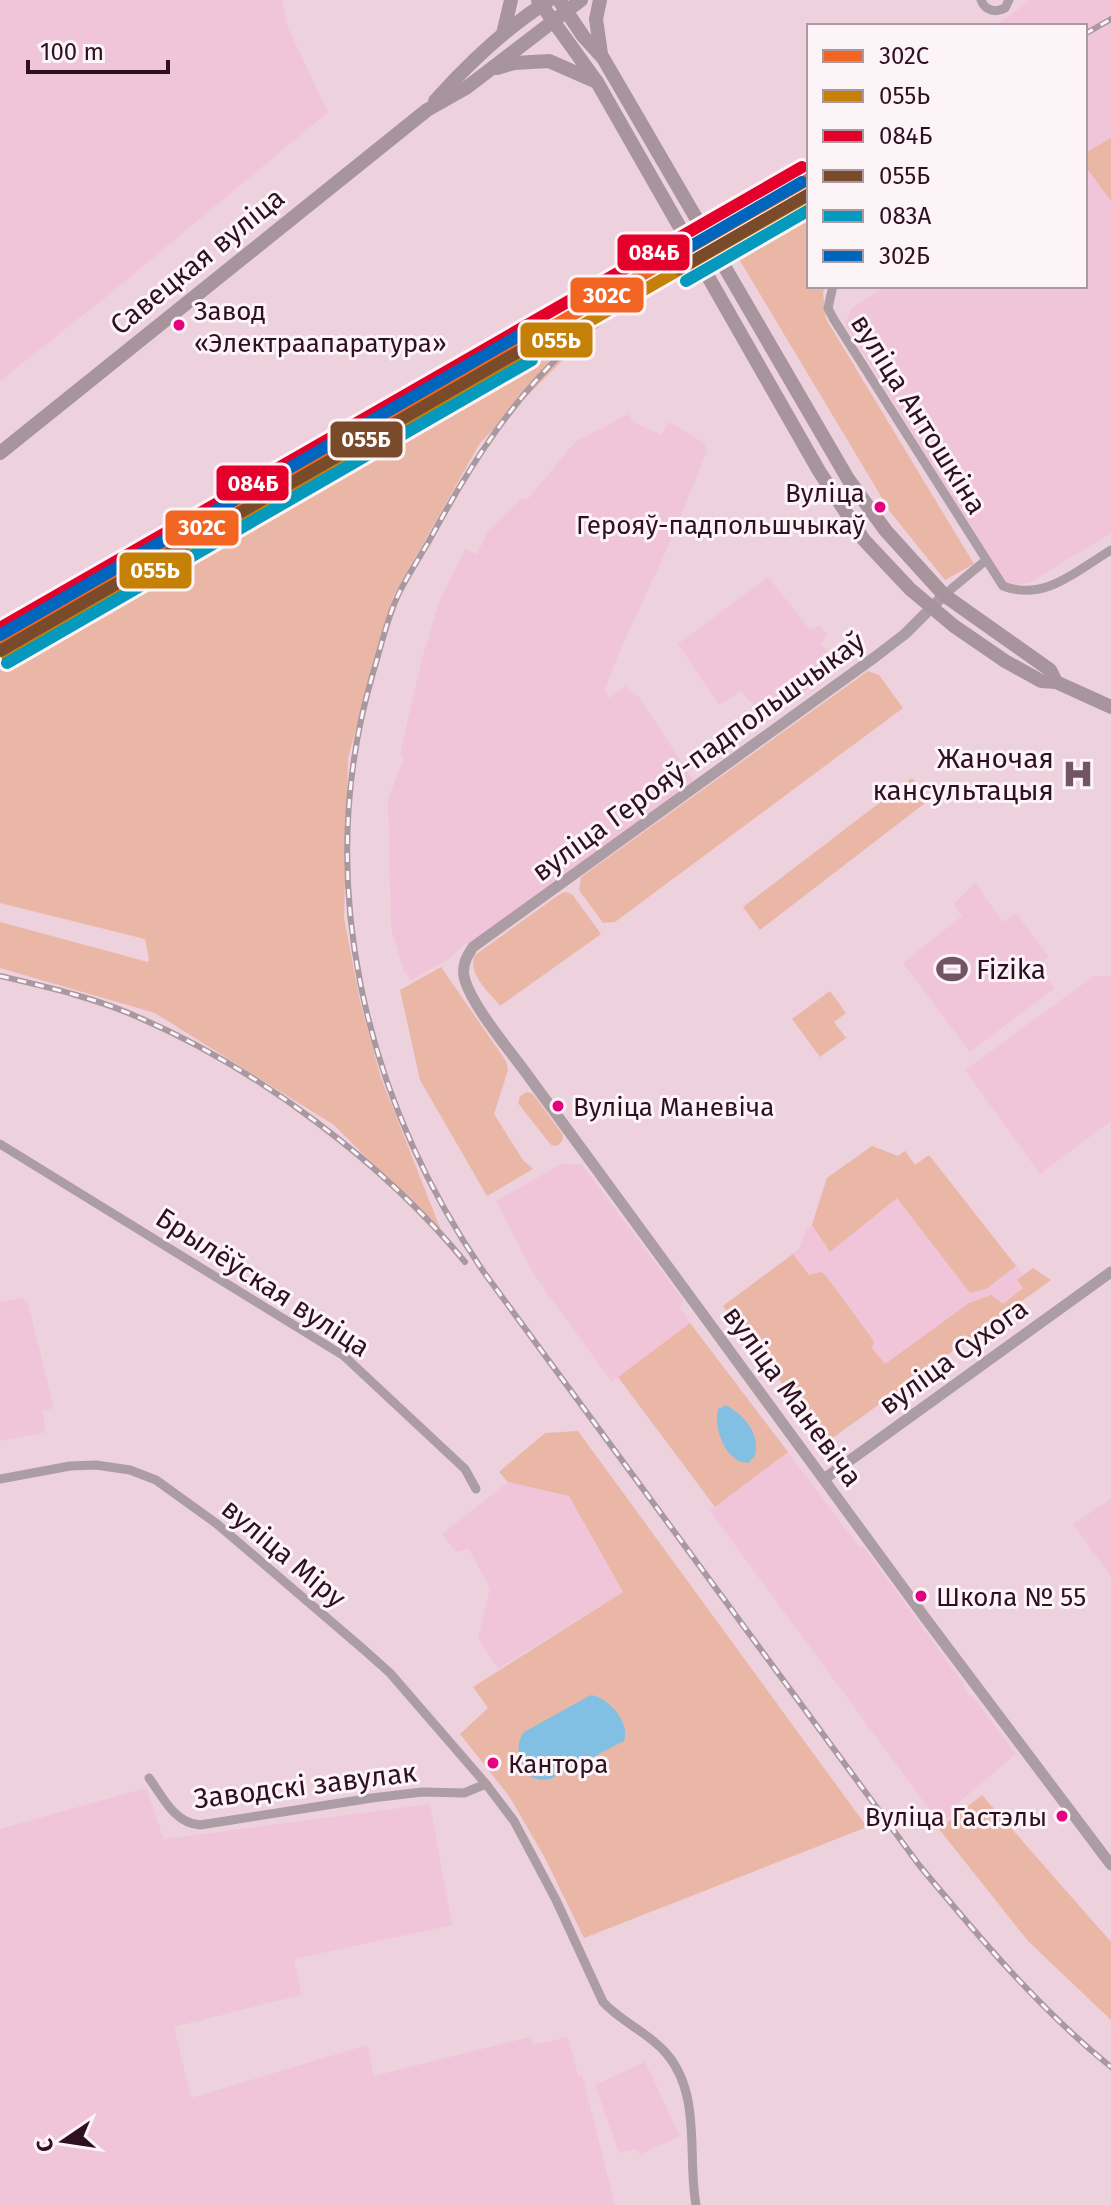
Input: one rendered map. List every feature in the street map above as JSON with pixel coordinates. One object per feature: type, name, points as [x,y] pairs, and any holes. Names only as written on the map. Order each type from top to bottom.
[{"type":"main road","points":[[501,38],[511,0]]},
{"type":"main road","name":"Савецкая вуліца","points":[[0,453],[427,110],[483,75],[553,22],[563,6],[581,0]]},
{"type":"main road","points":[[600,0],[596,19],[603,58],[848,479],[901,550],[944,595],[1050,670],[1056,682]]},
{"type":"main road","points":[[544,2],[553,22],[597,82],[663,194],[791,423],[849,518],[887,567],[954,626],[1005,661],[1041,681],[1056,682],[1111,707]]},
{"type":"main road","name":"Савецкая вуліца","points":[[427,110],[460,74],[544,2]]},
{"type":"main road","points":[[563,6],[583,36],[603,58]]},
{"type":"main road","points":[[483,75],[514,63],[549,61],[597,82]]},
{"type":"main road","points":[[663,194],[672,196],[678,186]]},
{"type":"street","points":[[981,0],[987,9],[994,11],[1005,8],[1009,0]]},
{"type":"street","name":"вуліца Антошкіна","points":[[833,288],[828,308],[833,318],[1003,586],[1022,593],[1034,592],[1054,585],[1111,550]]},
{"type":"street","points":[[944,595],[985,561]]},
{"type":"street","name":"вуліца Герояў-падпольшчыкаў","points":[[473,947],[875,657],[944,595]]},
{"type":"street","name":"вуліца Маневіча","points":[[473,947],[466,958],[464,978],[478,1005],[1111,1865]]},
{"type":"street","name":"Брылёўская вуліца","points":[[0,1144],[344,1356],[465,1469],[476,1489]]},
{"type":"street","name":"вуліца Сухога","points":[[824,1479],[1111,1272]]},
{"type":"street","name":"вуліца Міру","points":[[0,1479],[70,1466],[96,1465],[130,1470],[156,1480],[217,1524],[390,1673],[514,1821],[603,2002],[669,2056],[679,2074],[688,2103],[691,2172],[696,2205]]},
{"type":"street","name":"Заводскі завулак","points":[[149,1778],[179,1819],[200,1825],[372,1798],[422,1792],[464,1793],[486,1784]]},
{"type":"shaded area","points":[[0,0],[282,0],[288,28],[328,112],[0,381]]},
{"type":"shaded area","points":[[1030,0],[1111,0],[1111,533],[1031,582],[1018,585],[1003,581],[845,323],[852,308],[883,288],[1087,288],[1087,24],[998,24]]},
{"type":"shaded area","points":[[1111,138],[1111,201],[1087,169],[1087,152]]},
{"type":"shaded area","points":[[807,201],[807,288],[825,288],[826,319],[974,564],[945,580],[891,513],[730,244]]},
{"type":"shaded area","points":[[607,316],[480,443],[393,597],[348,758],[344,918],[360,1001],[381,1078],[442,1233],[334,1125],[155,1013],[0,968],[0,922],[148,962],[149,959],[145,939],[0,903],[0,663]]},
{"type":"shaded area","points":[[629,414],[633,422],[662,435],[668,422],[706,444],[707,450],[605,690],[609,698],[625,686],[639,697],[694,781],[466,943],[450,958],[412,980],[404,972],[391,928],[388,800],[404,757],[400,754],[439,601],[465,549],[477,554],[488,531],[522,498],[527,500],[575,442]]},
{"type":"shaded area","points":[[768,577],[810,630],[820,625],[827,634],[821,644],[840,665],[766,720],[741,691],[719,705],[678,644]]},
{"type":"shaded area","points":[[868,671],[879,675],[903,708],[615,922],[603,923],[579,890],[581,877]]},
{"type":"shaded area","points":[[912,778],[929,800],[760,930],[743,907]]},
{"type":"shaded area","points":[[975,883],[1003,922],[1016,913],[1049,957],[1038,966],[1055,988],[970,1052],[903,963],[962,916],[954,904]]},
{"type":"shaded area","points":[[565,892],[572,894],[601,934],[500,1006],[476,976],[475,955]]},
{"type":"shaded area","points":[[441,967],[506,1061],[508,1070],[494,1114],[523,1160],[533,1169],[487,1196],[420,1080],[400,990]]},
{"type":"shaded area","points":[[1094,976],[1111,976],[1111,1121],[1040,1174],[965,1070]]},
{"type":"shaded area","points":[[830,991],[846,1013],[834,1022],[846,1038],[820,1057],[792,1019]]},
{"type":"shaded area","points":[[527,1092],[533,1094],[563,1135],[557,1146],[551,1145],[518,1103],[520,1096]]},
{"type":"shaded area","points":[[872,1146],[898,1156],[905,1151],[915,1165],[929,1155],[1036,1291],[827,1442],[723,1306],[799,1249],[806,1230],[812,1225],[827,1178]]},
{"type":"shaded area","points":[[872,1146],[898,1156],[905,1151],[915,1165],[929,1155],[1016,1266],[986,1289],[970,1293],[897,1198],[830,1252],[812,1225],[827,1178]]},
{"type":"shaded area","points":[[561,1164],[582,1165],[683,1300],[680,1308],[690,1323],[860,1548],[863,1546],[963,1683],[968,1695],[973,1697],[1016,1754],[958,1803],[962,1808],[940,1824],[710,1511],[715,1506],[618,1377],[611,1381],[535,1276],[496,1201]]},
{"type":"shaded area","points":[[793,1254],[809,1275],[821,1272],[826,1276],[874,1341],[872,1348],[885,1364],[969,1303],[991,1295],[1003,1304],[1023,1288],[1017,1280],[1033,1268],[1051,1280],[827,1442],[723,1306]]},
{"type":"shaded area","points":[[22,1298],[28,1303],[54,1408],[42,1411],[46,1432],[0,1441],[0,1302]]},
{"type":"shaded area","points":[[690,1323],[788,1452],[715,1507],[618,1377]]},
{"type":"shaded area","points":[[578,1431],[867,1827],[584,1938],[545,1858],[509,1796],[460,1734],[488,1708],[473,1687],[623,1592],[569,1496],[508,1482],[499,1472],[545,1433]]},
{"type":"shaded area","points":[[508,1482],[569,1495],[623,1592],[498,1669],[478,1638],[490,1589],[469,1549],[456,1552],[442,1534]]},
{"type":"shaded area","points":[[1111,1499],[1111,1576],[1073,1524]]},
{"type":"shaded area","points":[[146,1788],[164,1839],[430,1804],[452,1925],[294,1959],[301,1995],[174,2027],[191,2098],[367,2045],[374,2076],[530,2037],[533,2045],[568,2037],[578,2076],[582,2075],[615,2205],[0,2205],[0,1829]]},
{"type":"shaded area","points":[[982,1795],[1111,1942],[1111,2020],[1028,1941],[939,1829]]},
{"type":"shaded area","points":[[645,2062],[680,2136],[640,2154],[636,2149],[619,2153],[595,2085]]},
{"type":"water","points":[[726,1405],[745,1420],[753,1433],[755,1456],[748,1463],[733,1457],[719,1434],[718,1409]]},
{"type":"water","points":[[591,1695],[604,1700],[616,1712],[624,1726],[624,1741],[550,1779],[531,1777],[519,1755],[519,1743],[524,1732]]},
{"type":"railway","points":[[1087,33],[1111,19]]},
{"type":"railway","points":[[664,268],[807,187]]},
{"type":"railway","points":[[679,269],[583,335],[530,387],[479,456],[399,593],[373,673],[355,751],[348,829],[350,907],[360,984],[380,1059],[407,1133],[442,1204],[483,1271],[919,1865],[1034,1996],[1111,2067]]},
{"type":"railway","points":[[525,348],[637,285]]},
{"type":"railway","points":[[0,976],[123,1011],[185,1039],[229,1064],[316,1122],[358,1155],[397,1189],[465,1262]]},
{"type":"transit line","name":"084Б","points":[[0,628],[802,167]]},
{"type":"transit line","name":"302С","points":[[0,644],[807,180]]},
{"type":"transit line","name":"302Б","points":[[672,257],[802,182]]},
{"type":"transit line","name":"055Б","points":[[679,269],[807,195]]},
{"type":"transit line","name":"055Ь","points":[[7,656],[807,196]]},
{"type":"transit line","name":"083А","points":[[686,281],[807,211]]},
{"type":"transit line","name":"302Б","points":[[0,635],[518,336]]},
{"type":"transit line","name":"055Б","points":[[0,651],[525,348]]},
{"type":"transit line","name":"083А","points":[[7,663],[532,360]]},
{"type":"place","name":"Завод «Электраапаратура»","points":[[179,325]]},
{"type":"place","name":"Вуліца Герояў-падпольшчыкаў","points":[[880,507]]},
{"type":"place","name":"Жаночая кансультацыя","points":[[1078,774]]},
{"type":"place","name":"Fizika","points":[[952,969]]},
{"type":"place","name":"Вуліца Маневіча","points":[[558,1106]]},
{"type":"place","name":"Школа № 55","points":[[921,1596]]},
{"type":"place","name":"Кантора","points":[[493,1763]]},
{"type":"place","name":"Вуліца Гастэлы","points":[[1062,1816]]}]
